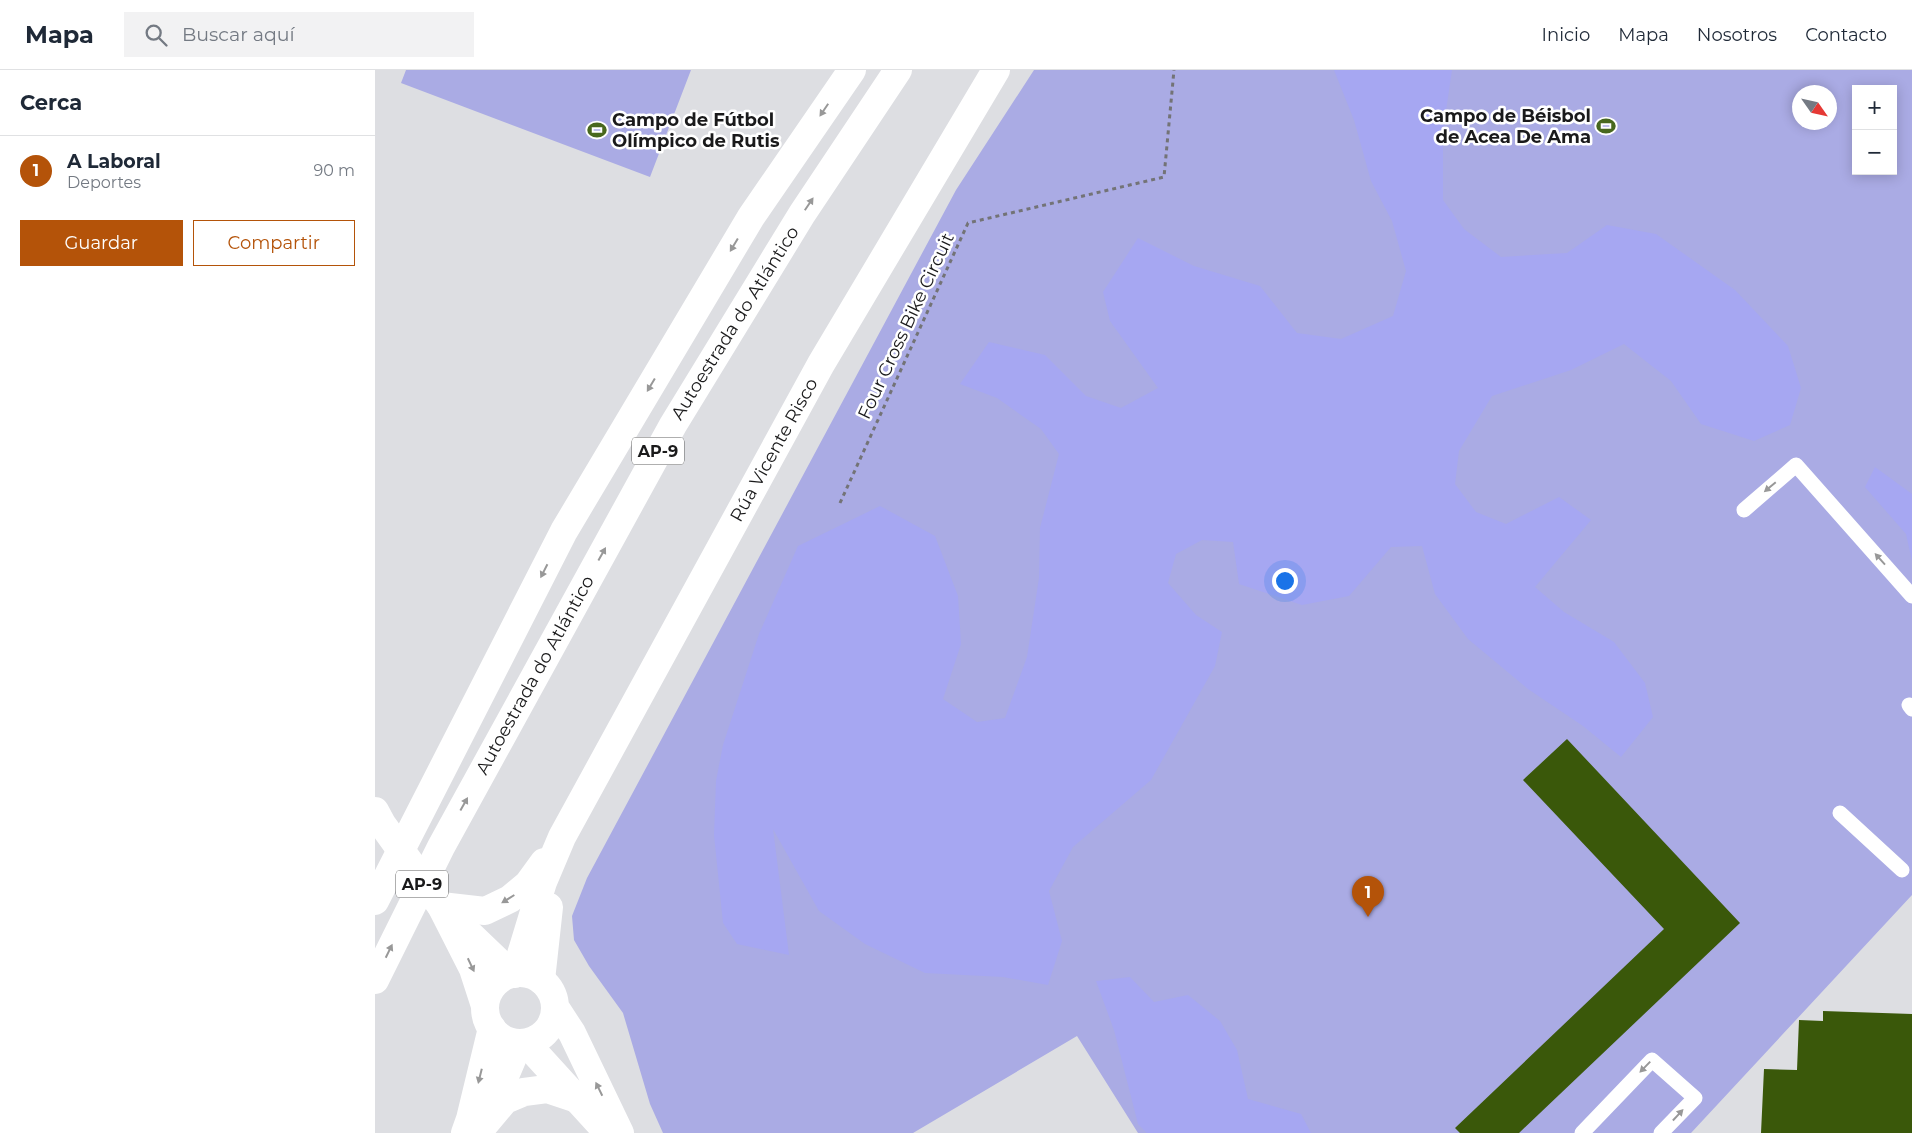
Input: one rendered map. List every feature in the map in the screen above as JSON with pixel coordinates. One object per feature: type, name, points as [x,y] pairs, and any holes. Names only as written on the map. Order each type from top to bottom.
[{"type":"main road","name":"Autoestrada do Atlántico","points":[[378,895],[569,523],[751,217],[851,70]]},
{"type":"main road","name":"Autoestrada do Atlántico","points":[[375,980],[441,847],[673,425],[802,214],[898,70]]},
{"type":"main road","name":"Rúa Vicente Risco","points":[[513,974],[543,882],[562,837],[821,364],[996,70]]},
{"type":"main road","points":[[375,812],[441,906],[473,969],[488,1017],[503,1039],[523,1043],[541,1036],[547,1030],[554,1016],[554,997],[541,980],[529,974],[513,974],[501,979],[493,986],[488,996],[488,1017],[470,1119],[476,1130]]},
{"type":"main road","name":"Rúa Vicente Risco","points":[[541,980],[547,917],[562,837]]},
{"type":"main road","points":[[441,906],[485,911],[510,899],[528,884],[562,837]]},
{"type":"main road","points":[[441,906],[513,974]]},
{"type":"main road","points":[[555,1007],[572,1034],[620,1133]]},
{"type":"main road","points":[[523,1043],[608,1133]]},
{"type":"main road","points":[[476,1130],[523,1043]]},
{"type":"main road","points":[[476,1130],[505,1100],[524,1092],[547,1089],[577,1099]]},
{"type":"lane","points":[[1744,510],[1796,466],[1912,596]]},
{"type":"lane","points":[[1840,813],[1902,870]]},
{"type":"lane","points":[[1582,1133],[1652,1060],[1695,1098],[1661,1133]]},
{"type":"path","name":"Four Cross Bike Circuit","points":[[840,503],[968,223],[1164,177],[1174,70]]},
{"type":"shaded area","name":"Campo de Fútbol Olímpico de Rutis","points":[[406,70],[691,70],[650,177],[401,83]]},
{"type":"shaded area","points":[[1034,70],[1912,70],[1912,895],[1691,1133],[1138,1133],[1077,1036],[913,1133],[663,1133],[650,1104],[623,1013],[589,966],[574,940],[572,916],[587,878],[956,190]]},
{"type":"shaded area","points":[[1334,70],[1452,70],[1443,131],[1443,200],[1464,229],[1501,257],[1567,253],[1607,225],[1656,234],[1735,290],[1788,346],[1801,388],[1790,425],[1754,441],[1701,424],[1671,381],[1624,344],[1571,370],[1492,396],[1459,451],[1455,484],[1476,512],[1506,524],[1559,497],[1591,520],[1535,587],[1564,612],[1614,642],[1645,683],[1653,717],[1621,757],[1583,726],[1528,689],[1468,639],[1435,594],[1422,546],[1391,547],[1349,596],[1302,605],[1239,584],[1233,542],[1202,540],[1176,554],[1168,583],[1196,615],[1222,632],[1215,666],[1151,780],[1073,847],[1049,891],[1062,941],[1048,985],[1003,977],[925,973],[865,944],[819,911],[773,829],[789,955],[737,944],[723,923],[714,835],[716,781],[723,745],[759,634],[798,546],[880,506],[935,536],[958,596],[961,644],[943,699],[977,722],[1005,718],[1027,657],[1039,578],[1040,528],[1059,454],[1041,429],[997,398],[960,384],[989,342],[1045,355],[1086,396],[1121,408],[1158,388],[1110,321],[1103,292],[1138,238],[1194,266],[1260,286],[1297,333],[1341,339],[1393,316],[1406,271],[1392,221],[1371,181],[1354,120]]},
{"type":"shaded area","points":[[1875,467],[1912,494],[1912,561],[1906,534],[1865,487]]},
{"type":"shaded area","points":[[1130,977],[1154,1002],[1188,995],[1220,1021],[1237,1050],[1248,1099],[1301,1114],[1311,1133],[1147,1133],[1138,1124],[1114,1030],[1096,981]]},
{"type":"building","points":[[1567,739],[1740,923],[1519,1133],[1460,1133],[1455,1128],[1664,929],[1523,780]]},
{"type":"building","points":[[1823,1011],[1912,1014],[1912,1133],[1761,1133],[1764,1069],[1797,1070],[1799,1020],[1823,1021]]},
{"type":"place","name":"Campo de Béisbol de Acea De Ama","points":[[1606,126]]},
{"type":"place","name":"Campo de Fútbol Olímpico de Rutis","points":[[597,130]]},
{"type":"place","name":"A Laboral","points":[[1368,917]]}]
